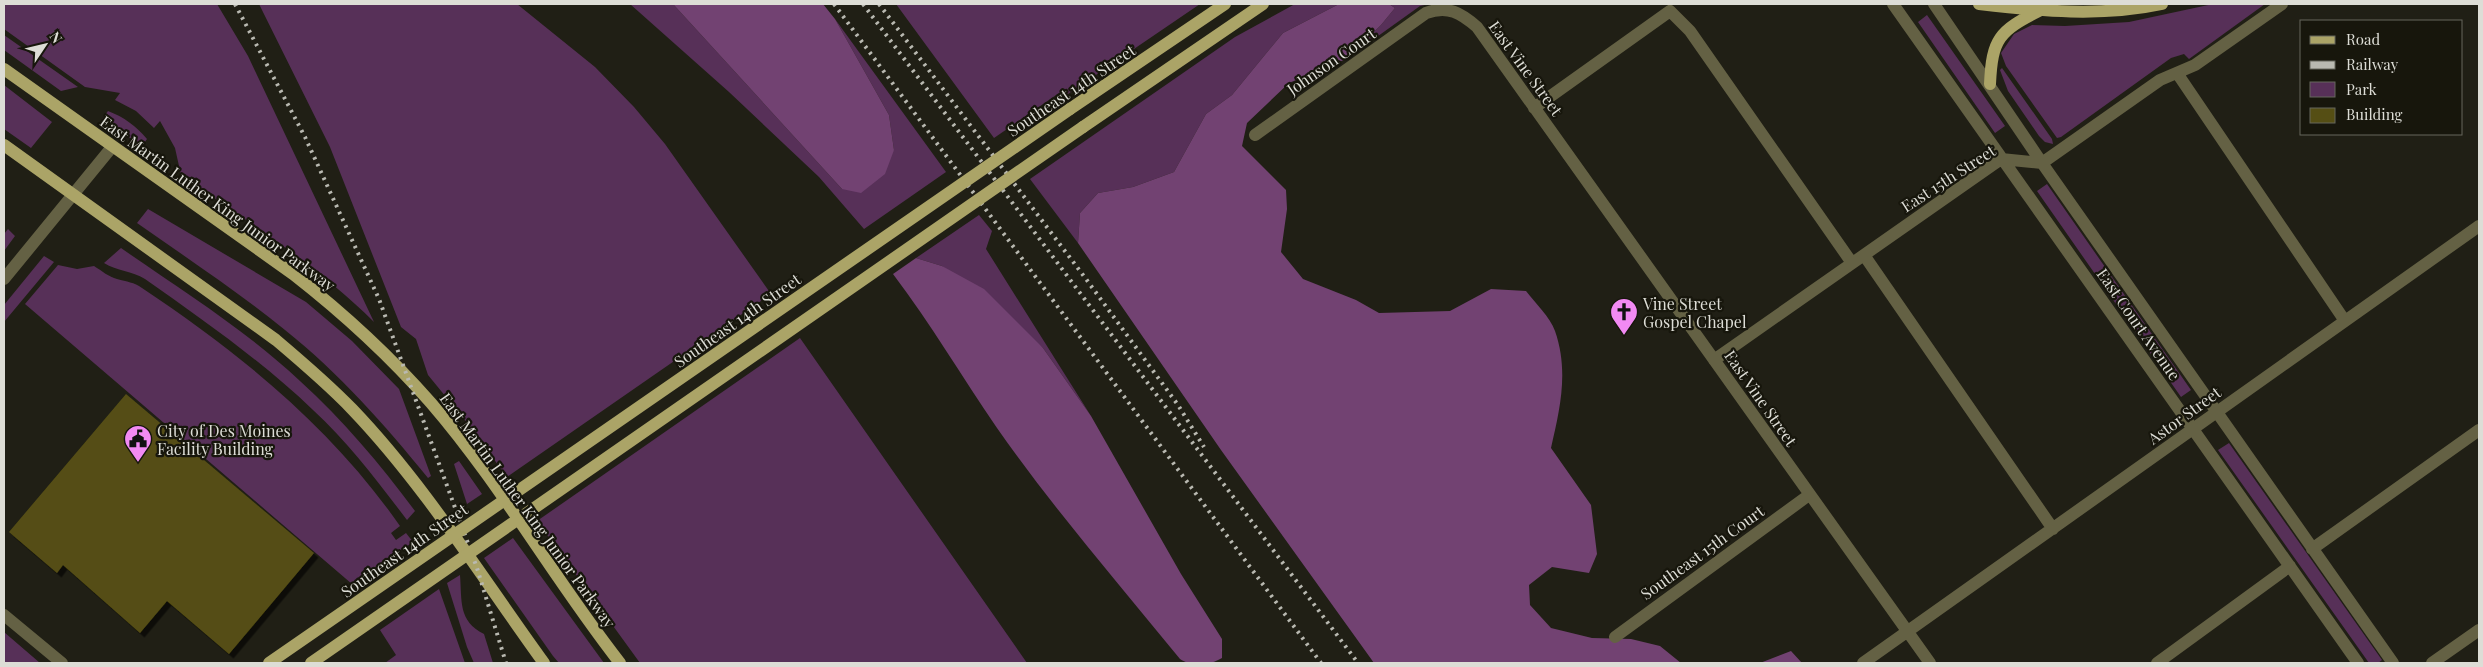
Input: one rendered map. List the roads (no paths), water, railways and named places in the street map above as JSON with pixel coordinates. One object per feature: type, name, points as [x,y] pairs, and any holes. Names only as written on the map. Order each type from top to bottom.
[{"type":"main road","name":"Southeast 14th Street","points":[[269,663],[1070,109],[1225,4]]},
{"type":"main road","points":[[311,663],[1082,127],[1263,4]]},
{"type":"main road","points":[[1979,4],[2039,11],[2143,8],[2162,4]]},
{"type":"main road","points":[[1990,84],[1993,52],[1998,41],[2012,24],[2039,11]]},
{"type":"main road","name":"East Martin Luther King Junior Parkway","points":[[4,69],[293,274],[333,306],[407,376],[463,443],[620,663]]},
{"type":"main road","points":[[4,146],[276,340],[318,376],[353,410],[402,468],[544,663]]},
{"type":"street","name":"East Court Avenue","points":[[1893,4],[2358,663]]},
{"type":"street","name":"East Court Avenue","points":[[1934,4],[2042,163],[2393,663]]},
{"type":"street","points":[[2042,163],[2160,80],[2200,62],[2282,4]]},
{"type":"street","name":"East Vine Street","points":[[1426,13],[1436,9],[1451,9],[1462,14],[1478,27],[1930,663]]},
{"type":"street","points":[[1534,108],[1670,11],[1690,31],[1852,263]]},
{"type":"street","name":"Johnson Court","points":[[1255,135],[1426,13]]},
{"type":"street","points":[[2177,73],[2345,321]]},
{"type":"street","points":[[4,279],[112,147]]},
{"type":"street","name":"East 15th Street","points":[[1714,360],[2002,158],[2042,163]]},
{"type":"street","name":"Astor Street","points":[[1863,663],[2479,226]]},
{"type":"street","points":[[1864,255],[2052,529]]},
{"type":"street","points":[[2312,549],[2479,430]]},
{"type":"street","name":"Southeast 15th Court","points":[[1615,637],[1809,494]]},
{"type":"street","points":[[2157,663],[2290,566]]},
{"type":"street","points":[[4,615],[62,663]]},
{"type":"street","points":[[2432,663],[2479,630]]},
{"type":"railway","points":[[235,4],[305,137],[379,299],[477,568],[506,663]]},
{"type":"railway","points":[[834,4],[1321,663]]},
{"type":"railway","points":[[863,4],[1358,663]]},
{"type":"railway","points":[[879,4],[1086,279],[1178,405],[1204,447]]},
{"type":"place","name":"Vine Street Gospel Chapel","points":[[1624,336]]},
{"type":"place","name":"City of Des Moines Facility Building","points":[[138,463]]}]
